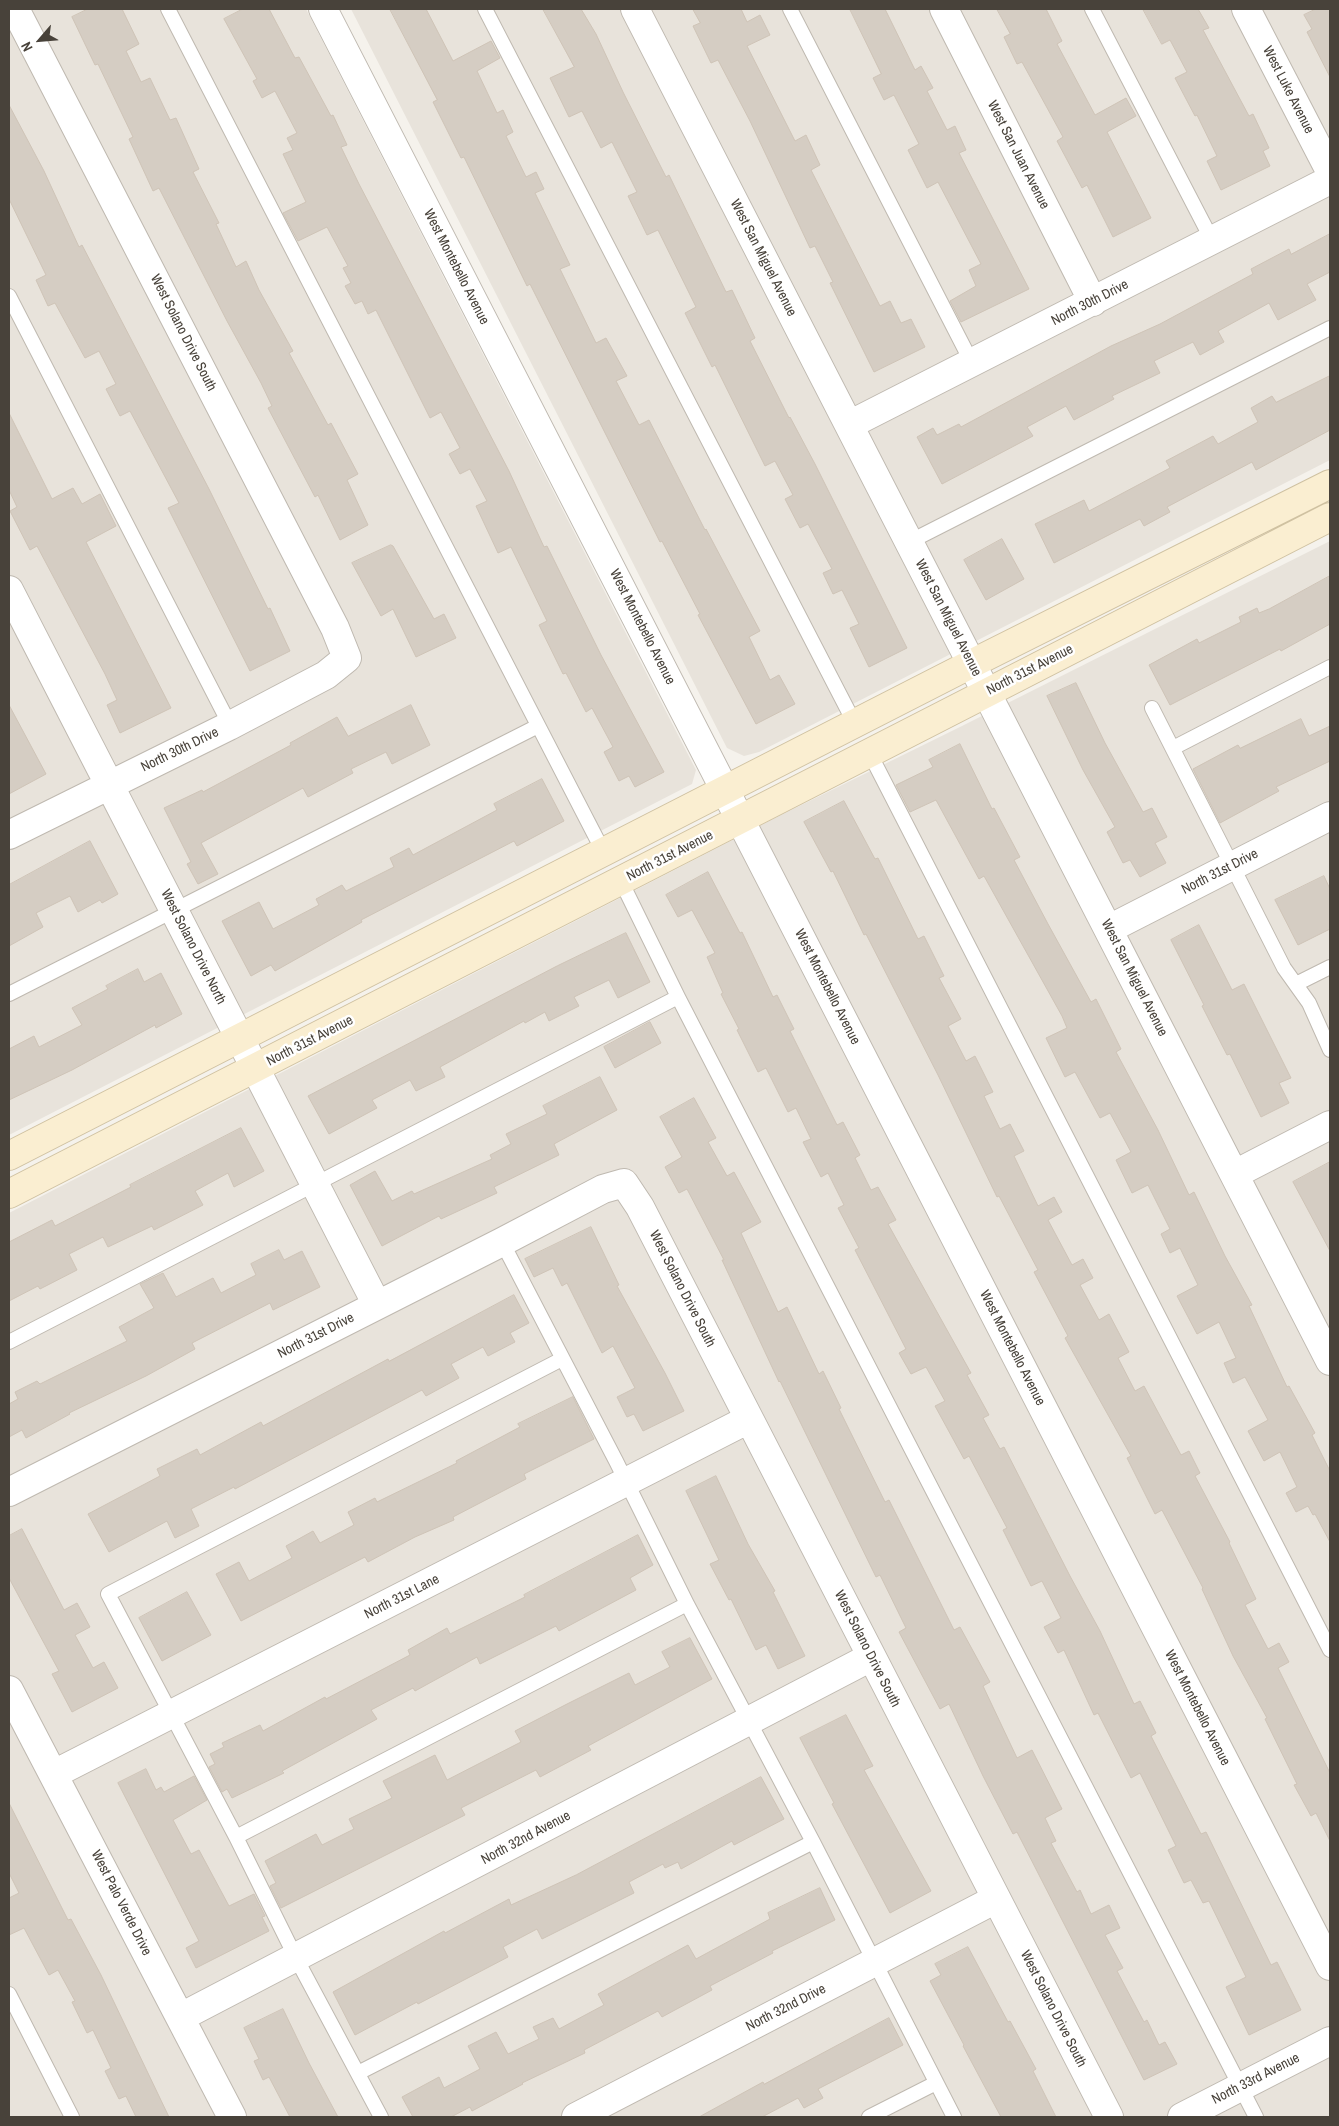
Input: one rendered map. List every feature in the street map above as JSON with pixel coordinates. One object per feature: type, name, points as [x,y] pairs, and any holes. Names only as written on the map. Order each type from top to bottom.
[{"type":"street","name":"West Solano Drive South","points":[[15,9],[335,628],[347,658]]},
{"type":"street","name":"West Montebello Avenue","points":[[323,9],[1330,1966]]},
{"type":"street","name":"West San Miguel Avenue","points":[[635,9],[1330,1361]]},
{"type":"street","name":"West San Juan Avenue","points":[[944,9],[1092,302]]},
{"type":"street","name":"West Luke Avenue","points":[[1246,9],[1330,171]]},
{"type":"street","name":"North 30th Drive","points":[[849,425],[1330,180]]},
{"type":"street","points":[[9,1156],[603,851],[1323,488],[1330,518]]},
{"type":"street","name":"North 31st Avenue","points":[[9,1194],[256,1069],[986,692],[1330,518]]},
{"type":"street","name":"West Solano Drive North","points":[[9,590],[378,1305]]},
{"type":"street","name":"North 30th Drive","points":[[9,835],[326,675],[347,658]]},
{"type":"street","name":"North 31st Drive","points":[[1109,929],[1330,816]]},
{"type":"street","points":[[1235,1174],[1330,1125]]},
{"type":"street","name":"West Solano Drive South","points":[[624,1182],[640,1207],[1109,2117]]},
{"type":"street","name":"North 31st Drive","points":[[9,1492],[603,1189],[624,1182]]},
{"type":"street","name":"North 31st Lane","points":[[54,1774],[749,1419]]},
{"type":"street","name":"North 32nd Avenue","points":[[181,2017],[872,1657]]},
{"type":"street","name":"West Palo Verde Drive","points":[[9,1690],[232,2117]]},
{"type":"street","name":"North 32nd Drive","points":[[576,2117],[996,1899]]},
{"type":"street","name":"North 33rd Avenue","points":[[1182,2117],[1330,2042]]},
{"type":"lane","points":[[168,9],[603,851]]},
{"type":"lane","points":[[485,9],[855,724]]},
{"type":"lane","points":[[790,9],[972,363]]},
{"type":"lane","points":[[1092,9],[1212,240]]},
{"type":"lane","points":[[9,296],[230,725]]},
{"type":"lane","points":[[909,542],[1330,328]]},
{"type":"lane","points":[[1173,748],[1330,666]]},
{"type":"lane","points":[[1152,708],[1284,968],[1309,1003],[1330,1050]]},
{"type":"lane","points":[[9,994],[538,726]]},
{"type":"lane","points":[[869,752],[1330,1650]]},
{"type":"lane","points":[[621,881],[678,996],[1256,2117]]},
{"type":"lane","points":[[1296,984],[1330,967]]},
{"type":"lane","points":[[9,1342],[678,996]]},
{"type":"lane","points":[[502,1242],[627,1481],[687,1604],[813,1842],[954,2117]]},
{"type":"lane","points":[[381,2117],[296,1958],[236,1837],[108,1594],[562,1359]]},
{"type":"lane","points":[[236,1837],[687,1604]]},
{"type":"lane","points":[[358,2073],[813,1842]]},
{"type":"lane","points":[[9,1994],[72,2117]]},
{"type":"lane","points":[[869,2117],[936,2083]]},
{"type":"shaded area","points":[[9,9],[306,9],[696,770],[692,784],[9,1135]]},
{"type":"shaded area","points":[[351,9],[1330,9],[1330,460],[759,752],[744,756],[727,748]]},
{"type":"shaded area","points":[[1330,541],[1330,2117],[9,2117],[9,1213],[783,814]]},
{"type":"building","points":[[88,9],[122,9],[139,44],[126,51],[141,82],[150,78],[170,120],[176,118],[199,169],[193,172],[219,223],[216,224],[236,267],[246,261],[259,290],[293,351],[289,353],[328,425],[331,423],[358,474],[347,480],[368,525],[340,540],[318,495],[315,497],[268,408],[272,406],[261,383],[159,188],[153,191],[129,139],[133,137],[98,64],[95,65],[72,17]]},
{"type":"building","points":[[243,9],[269,9],[295,58],[299,57],[331,116],[333,115],[347,145],[341,147],[359,184],[509,471],[544,547],[547,546],[601,655],[664,772],[635,787],[629,776],[619,781],[604,752],[613,747],[592,708],[586,712],[566,673],[563,674],[539,625],[547,621],[511,547],[498,553],[476,506],[487,501],[470,469],[460,474],[449,454],[460,448],[441,412],[430,418],[376,310],[368,314],[362,301],[355,304],[345,286],[351,283],[343,268],[348,266],[327,227],[298,241],[283,213],[306,202],[283,154],[293,150],[287,138],[297,133],[275,91],[262,98],[253,81],[257,79],[224,19]]},
{"type":"building","points":[[390,9],[426,9],[453,61],[491,41],[500,58],[477,71],[497,113],[503,110],[513,132],[506,136],[526,177],[536,172],[544,189],[535,193],[570,265],[560,269],[596,343],[606,338],[627,376],[616,381],[639,425],[649,420],[705,530],[760,631],[749,637],[770,680],[779,675],[795,704],[756,724],[698,615],[700,614],[662,541],[660,542],[530,284],[527,286],[464,157],[461,158],[433,102],[437,100]]},
{"type":"building","points":[[543,9],[581,9],[596,34],[623,92],[666,177],[669,175],[726,292],[732,290],[755,338],[750,341],[815,464],[907,648],[869,667],[850,628],[859,624],[842,590],[833,594],[823,573],[832,569],[808,524],[800,528],[785,499],[793,495],[775,461],[765,466],[715,365],[712,367],[685,313],[696,307],[658,230],[647,235],[628,196],[637,192],[612,142],[601,148],[582,111],[569,117],[550,78],[574,67]]},
{"type":"building","points":[[693,9],[741,9],[747,22],[760,15],[770,35],[747,46],[795,141],[806,135],[820,165],[811,170],[880,306],[890,301],[901,323],[911,319],[925,347],[874,372],[830,283],[833,282],[815,246],[810,248],[750,121],[718,60],[711,63],[693,26],[700,23]]},
{"type":"building","points":[[850,9],[885,9],[915,70],[921,66],[933,88],[927,91],[947,130],[955,126],[966,150],[959,153],[1029,289],[961,322],[950,301],[976,286],[969,270],[981,264],[938,182],[927,188],[908,150],[919,144],[894,95],[884,100],[873,78],[881,74]]},
{"type":"building","points":[[997,9],[1046,9],[1062,41],[1057,44],[1095,115],[1126,98],[1136,116],[1107,132],[1151,218],[1113,237],[1087,185],[1082,188],[1057,141],[1063,137],[1022,62],[1017,64],[1004,37],[1010,34]]},
{"type":"building","points":[[1143,9],[1198,9],[1209,28],[1203,30],[1249,116],[1253,114],[1269,148],[1263,151],[1270,166],[1221,190],[1207,161],[1217,156],[1197,115],[1195,116],[1175,78],[1187,72],[1170,40],[1162,44]]},
{"type":"building","points":[[1316,9],[1330,9],[1330,77],[1307,32],[1312,29],[1304,15]]},
{"type":"building","points":[[9,105],[44,171],[79,247],[82,245],[209,489],[268,609],[270,608],[290,651],[250,671],[168,508],[179,503],[130,411],[120,416],[106,389],[116,384],[99,351],[85,358],[55,303],[48,306],[36,280],[46,275],[9,199]]},
{"type":"building","points":[[1330,234],[1330,272],[1307,284],[1316,300],[1278,320],[1269,303],[1218,331],[1224,342],[1200,355],[1193,342],[1154,361],[1160,373],[1112,396],[1114,399],[1074,420],[1066,406],[1027,427],[1033,436],[942,484],[917,437],[933,428],[937,435],[959,424],[961,427],[1111,346],[1160,324],[1253,274],[1251,269],[1289,249],[1291,254]]},
{"type":"building","points":[[1330,376],[1330,430],[1256,470],[1252,462],[1167,507],[1170,512],[1144,526],[1140,519],[1054,563],[1035,524],[1084,500],[1089,511],[1170,468],[1166,461],[1213,436],[1218,444],[1258,422],[1251,408],[1272,396],[1276,402]]},
{"type":"building","points":[[9,413],[52,499],[73,488],[82,504],[100,494],[116,526],[86,542],[171,708],[120,733],[107,705],[117,700],[105,674],[37,546],[30,550],[10,511],[17,507],[9,490]]},
{"type":"building","points":[[1002,539],[1024,579],[986,600],[964,560]]},
{"type":"building","points":[[391,545],[434,619],[444,614],[456,638],[416,657],[393,609],[381,616],[352,563]]},
{"type":"building","points":[[1330,576],[1330,624],[1281,651],[1280,649],[1170,705],[1149,665],[1197,639],[1199,643],[1241,622],[1239,617],[1257,608],[1259,613],[1269,609]]},
{"type":"building","points":[[1076,683],[1105,743],[1143,812],[1152,808],[1167,837],[1155,843],[1166,863],[1140,877],[1130,860],[1123,863],[1107,832],[1115,827],[1083,770],[1047,696]]},
{"type":"building","points":[[9,705],[46,774],[9,794]]},
{"type":"building","points":[[411,705],[430,745],[392,764],[386,752],[351,769],[353,773],[308,797],[303,788],[201,843],[218,874],[198,884],[187,864],[191,862],[164,808],[202,790],[203,792],[291,745],[290,743],[337,717],[348,736]]},
{"type":"building","points":[[1301,719],[1309,736],[1330,726],[1330,761],[1276,787],[1279,791],[1220,823],[1193,769],[1238,745],[1240,748]]},
{"type":"building","points":[[960,744],[992,809],[994,808],[1020,857],[1014,860],[1091,1002],[1096,999],[1121,1049],[1116,1052],[1158,1130],[1189,1195],[1194,1192],[1225,1256],[1252,1305],[1249,1306],[1287,1387],[1289,1386],[1315,1433],[1312,1435],[1330,1471],[1330,1542],[1315,1514],[1313,1515],[1308,1506],[1296,1512],[1286,1493],[1297,1487],[1280,1452],[1264,1461],[1248,1431],[1268,1420],[1245,1377],[1233,1383],[1224,1363],[1236,1358],[1219,1322],[1197,1334],[1177,1296],[1198,1285],[1180,1248],[1170,1253],[1161,1234],[1170,1229],[1148,1185],[1132,1193],[1116,1160],[1131,1152],[1110,1113],[1100,1118],[1075,1072],[1065,1077],[1046,1038],[1067,1028],[984,876],[979,879],[936,800],[910,812],[896,785],[933,767],[929,760]]},
{"type":"building","points":[[542,779],[564,821],[517,846],[514,841],[361,920],[362,922],[275,971],[271,965],[251,976],[222,921],[259,902],[273,929],[319,905],[316,899],[342,885],[346,891],[394,867],[390,858],[409,848],[413,855],[497,810],[494,804]]},
{"type":"building","points":[[844,801],[875,859],[878,858],[918,939],[924,936],[944,976],[939,978],[961,1019],[948,1026],[966,1061],[975,1056],[993,1092],[984,1096],[1000,1129],[1010,1124],[1024,1151],[1014,1156],[1038,1206],[1054,1197],[1062,1212],[1048,1220],[1072,1265],[1083,1259],[1093,1278],[1080,1285],[1099,1320],[1109,1314],[1129,1352],[1118,1358],[1135,1391],[1144,1386],[1181,1455],[1189,1451],[1200,1473],[1195,1476],[1230,1542],[1256,1599],[1245,1605],[1268,1649],[1279,1643],[1289,1662],[1278,1668],[1330,1773],[1330,1841],[1316,1813],[1311,1816],[1294,1785],[1297,1784],[1265,1719],[1267,1718],[1233,1656],[1203,1588],[1162,1510],[1155,1514],[1127,1458],[1131,1456],[1065,1338],[1068,1336],[1034,1272],[1038,1270],[999,1196],[997,1197],[938,1075],[866,934],[864,935],[833,871],[831,872],[804,822]]},
{"type":"building","points":[[90,841],[118,894],[102,903],[100,900],[78,912],[70,896],[36,913],[43,927],[9,946],[9,885]]},
{"type":"building","points":[[708,872],[740,933],[742,932],[773,997],[777,995],[794,1029],[790,1031],[837,1125],[843,1122],[860,1155],[855,1158],[871,1190],[878,1187],[896,1220],[888,1224],[971,1373],[967,1375],[989,1415],[983,1418],[1000,1449],[1004,1447],[1100,1631],[1134,1704],[1140,1701],[1156,1733],[1151,1736],[1201,1834],[1206,1832],[1271,1965],[1277,1962],[1301,2010],[1249,2035],[1226,1987],[1246,1977],[1209,1901],[1203,1903],[1191,1880],[1184,1883],[1168,1850],[1176,1846],[1140,1773],[1131,1778],[1098,1713],[1094,1715],[1064,1650],[1058,1653],[1044,1627],[1061,1618],[1042,1581],[1031,1586],[1003,1530],[1007,1528],[969,1456],[964,1459],[935,1406],[945,1401],[926,1367],[911,1374],[899,1353],[906,1349],[855,1250],[859,1248],[838,1208],[844,1205],[828,1173],[821,1177],[803,1142],[811,1139],[796,1108],[788,1112],[766,1068],[758,1072],[721,994],[723,993],[707,957],[715,953],[692,910],[678,917],[666,895]]},
{"type":"building","points":[[1324,876],[1330,889],[1330,929],[1298,945],[1275,900]]},
{"type":"building","points":[[1199,925],[1232,990],[1244,984],[1291,1078],[1279,1083],[1289,1103],[1261,1117],[1230,1054],[1227,1055],[1202,1006],[1204,1005],[1171,940]]},
{"type":"building","points":[[626,933],[650,982],[618,998],[609,980],[574,997],[579,1006],[549,1021],[545,1012],[525,1023],[524,1021],[440,1067],[445,1077],[416,1091],[410,1080],[372,1100],[377,1108],[329,1134],[308,1096],[557,966]]},
{"type":"building","points":[[138,969],[144,982],[161,973],[182,1014],[156,1028],[155,1025],[72,1070],[9,1100],[9,1049],[34,1036],[39,1047],[82,1025],[72,1008],[108,989],[106,986]]},
{"type":"building","points":[[650,1022],[661,1043],[615,1068],[604,1047]]},
{"type":"building","points":[[600,1077],[617,1110],[554,1144],[559,1155],[494,1187],[497,1193],[441,1219],[439,1216],[382,1246],[350,1185],[375,1171],[392,1201],[412,1191],[414,1194],[492,1159],[490,1155],[511,1144],[506,1134],[547,1114],[543,1106]]},
{"type":"building","points":[[694,1098],[716,1138],[708,1142],[727,1176],[734,1172],[761,1222],[741,1233],[778,1312],[787,1307],[819,1374],[823,1371],[841,1408],[839,1409],[885,1502],[889,1500],[954,1630],[960,1627],[990,1682],[983,1686],[1017,1758],[1032,1750],[1062,1809],[1045,1818],[1056,1841],[1051,1843],[1077,1892],[1080,1890],[1091,1914],[1109,1905],[1120,1928],[1105,1935],[1123,1968],[1117,1971],[1144,2022],[1147,2020],[1159,2045],[1165,2042],[1177,2064],[1144,2080],[1017,1832],[1013,1834],[949,1704],[940,1709],[899,1632],[906,1628],[880,1575],[876,1577],[779,1382],[722,1260],[724,1260],[687,1189],[679,1193],[665,1167],[682,1157],[660,1117]]},
{"type":"building","points":[[241,1128],[264,1171],[234,1187],[228,1173],[195,1191],[203,1205],[154,1230],[152,1226],[108,1247],[103,1237],[69,1254],[77,1270],[40,1289],[38,1286],[9,1301],[9,1242],[52,1220],[55,1226]]},
{"type":"building","points":[[1330,1162],[1330,1251],[1293,1182]]},
{"type":"building","points":[[591,1227],[619,1285],[617,1286],[684,1411],[643,1431],[634,1414],[627,1417],[617,1397],[635,1388],[613,1346],[602,1353],[567,1283],[562,1286],[553,1268],[534,1277],[525,1259]]},
{"type":"building","points":[[279,1250],[284,1260],[302,1251],[320,1287],[273,1310],[270,1303],[192,1343],[195,1349],[146,1376],[69,1413],[26,1438],[22,1430],[9,1437],[9,1404],[18,1399],[15,1392],[37,1381],[40,1384],[127,1341],[119,1327],[154,1308],[140,1284],[163,1273],[176,1297],[213,1278],[221,1293],[256,1275],[251,1264]]},
{"type":"building","points":[[514,1295],[529,1323],[510,1333],[515,1342],[488,1356],[483,1347],[451,1364],[459,1378],[426,1396],[422,1390],[235,1489],[234,1487],[191,1509],[199,1526],[175,1538],[167,1521],[109,1552],[88,1514],[160,1476],[157,1469],[197,1449],[200,1455],[261,1422],[263,1426],[388,1359],[389,1361]]},
{"type":"building","points":[[573,1397],[594,1439],[524,1474],[526,1479],[453,1517],[454,1520],[415,1537],[368,1562],[365,1557],[241,1621],[216,1574],[239,1562],[249,1581],[292,1558],[286,1546],[313,1531],[320,1543],[354,1525],[348,1512],[375,1498],[377,1502],[457,1463],[456,1461],[520,1427],[518,1424]]},
{"type":"building","points":[[716,1476],[748,1544],[775,1591],[773,1592],[805,1656],[778,1669],[766,1645],[756,1650],[731,1599],[729,1600],[710,1564],[719,1560],[686,1491]]},
{"type":"building","points":[[22,1529],[64,1610],[77,1603],[90,1627],[75,1635],[93,1668],[104,1662],[118,1688],[72,1712],[52,1674],[59,1671],[9,1578],[9,1536]]},
{"type":"building","points":[[638,1535],[653,1565],[630,1578],[636,1590],[559,1631],[556,1626],[480,1664],[477,1657],[415,1691],[413,1688],[371,1710],[377,1719],[282,1771],[284,1773],[232,1798],[227,1789],[222,1792],[209,1767],[215,1764],[210,1754],[224,1747],[222,1743],[260,1725],[263,1731],[325,1697],[326,1699],[410,1655],[408,1650],[447,1628],[450,1634],[525,1597],[524,1595]]},
{"type":"building","points":[[187,1592],[211,1635],[162,1661],[139,1618]]},
{"type":"building","points":[[690,1638],[712,1679],[588,1746],[591,1750],[540,1777],[536,1770],[461,1808],[465,1815],[281,1908],[270,1886],[276,1883],[265,1861],[316,1834],[322,1845],[354,1829],[349,1819],[392,1798],[383,1781],[435,1755],[447,1780],[521,1742],[515,1731],[567,1704],[629,1673],[635,1685],[670,1667],[662,1652]]},
{"type":"building","points":[[846,1715],[873,1766],[864,1770],[931,1891],[890,1913],[832,1804],[834,1803],[800,1738]]},
{"type":"building","points":[[146,1769],[156,1790],[161,1787],[164,1792],[194,1776],[207,1800],[173,1820],[191,1854],[199,1850],[229,1906],[254,1894],[265,1916],[262,1917],[269,1931],[196,1968],[186,1948],[199,1941],[118,1783]]},
{"type":"building","points":[[761,1777],[784,1819],[734,1845],[732,1841],[681,1869],[678,1862],[665,1868],[663,1864],[629,1882],[634,1893],[542,1939],[537,1929],[503,1947],[508,1957],[355,2035],[333,1992],[444,1931],[445,1933],[509,1899],[511,1905],[576,1875]]},
{"type":"building","points":[[9,1803],[68,1920],[71,1919],[101,1975],[169,2117],[136,2117],[126,2096],[119,2099],[105,2071],[111,2068],[93,2030],[87,2033],[72,2002],[75,2001],[58,1970],[49,1975],[24,1928],[9,1935],[9,1898],[19,1893],[9,1873]]},
{"type":"building","points":[[820,1888],[835,1920],[772,1951],[773,1953],[710,1986],[712,1990],[662,2017],[658,2011],[584,2050],[585,2053],[522,2083],[472,2111],[470,2107],[451,2117],[413,2117],[402,2097],[439,2077],[444,2088],[480,2069],[468,2046],[496,2032],[508,2054],[539,2039],[533,2027],[553,2018],[559,2029],[604,2005],[598,1994],[688,1945],[696,1959],[770,1919],[768,1913]]},
{"type":"building","points":[[968,1947],[1008,2022],[1010,2021],[1036,2069],[1033,2071],[1056,2117],[1001,2117],[963,2046],[930,1981],[941,1975],[935,1964]]},
{"type":"building","points":[[283,2009],[338,2117],[290,2117],[269,2077],[263,2080],[254,2061],[259,2059],[244,2028]]},
{"type":"building","points":[[889,2018],[903,2045],[818,2089],[823,2098],[804,2108],[798,2098],[762,2117],[699,2117],[763,2082],[764,2084]]}]
